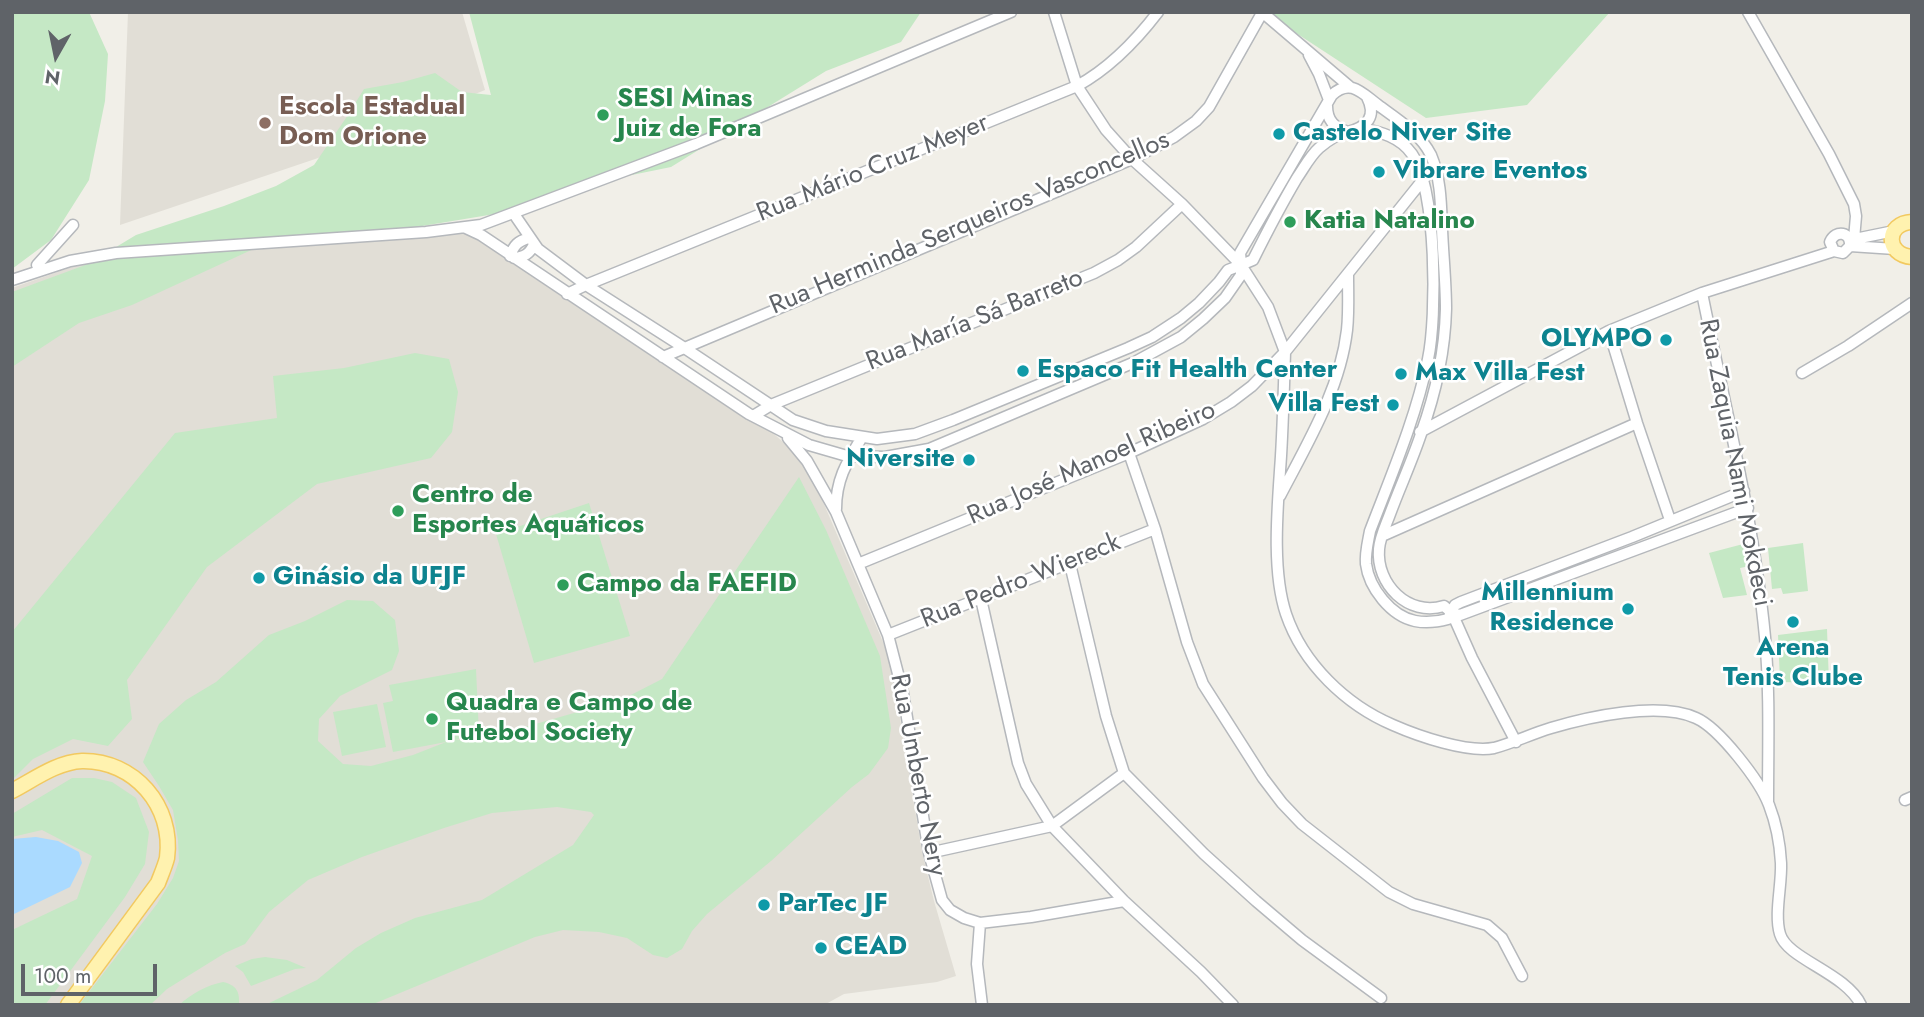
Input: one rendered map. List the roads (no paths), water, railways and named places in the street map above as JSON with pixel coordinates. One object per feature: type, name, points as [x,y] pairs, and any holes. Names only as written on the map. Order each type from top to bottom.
[{"type":"main road","points":[[1905,256],[1892,240],[1894,231],[1900,225],[1911,221]]},
{"type":"main road","points":[[12,791],[56,767],[79,761],[96,762],[111,765],[132,775],[153,795],[162,813],[167,847],[166,861],[158,883],[68,1005]]},
{"type":"street","points":[[12,281],[70,261],[116,253],[426,232],[481,225],[696,144],[1011,12]]},
{"type":"street","points":[[1054,12],[1077,86],[1106,130],[1132,159],[1182,204],[1241,265],[1268,307],[1278,329],[1285,352],[1278,500],[1277,556],[1280,590],[1285,613],[1294,632],[1326,679],[1371,716],[1404,730],[1466,747],[1490,749],[1549,729],[1612,714],[1677,712],[1696,718],[1711,728],[1745,765],[1768,802],[1781,861],[1780,934],[1790,948],[1846,985],[1861,1005]]},
{"type":"street","name":"Rua Mário Cruz Meyer","points":[[567,294],[1077,86],[1109,66],[1145,30],[1158,12]]},
{"type":"street","points":[[1748,12],[1829,154],[1854,204],[1856,216],[1852,242],[1843,253],[1832,247]]},
{"type":"street","points":[[1262,13],[1350,88],[1363,92],[1408,127],[1431,155],[1440,192],[1446,308],[1444,336],[1422,433],[1382,536],[1381,570],[1395,594],[1405,601],[1423,608],[1444,606],[1452,613],[1516,742]]},
{"type":"street","name":"Rua Herminda Serqueiros Vasconcellos","points":[[663,357],[1132,159],[1174,137],[1196,121],[1209,107],[1262,13]]},
{"type":"street","points":[[1306,50],[1319,74],[1328,103],[1329,120],[1340,130],[1348,132]]},
{"type":"street","points":[[1272,208],[1328,103],[1336,91],[1350,88]]},
{"type":"street","points":[[466,228],[481,235],[753,416],[784,433],[809,445],[851,456],[891,456],[929,449],[1135,362],[1181,337],[1225,298],[1241,275],[1240,253],[1319,148],[1332,138],[1361,128],[1366,123],[1371,110],[1367,97]]},
{"type":"street","points":[[1361,128],[1388,135],[1399,141],[1411,152],[1418,165],[1429,214],[1432,261],[1432,334],[1426,367],[1370,531],[1366,561],[1368,573],[1385,602],[1415,621],[1448,619],[1455,605],[1461,602],[1744,491]]},
{"type":"street","name":"Rua José Manoel Ribeiro","points":[[858,564],[1129,453],[1203,419],[1231,402],[1252,386],[1285,352],[1434,166]]},
{"type":"street","name":"Rua María Sá Barreto","points":[[753,416],[771,405],[1094,273],[1136,247],[1182,204]]},
{"type":"street","points":[[514,214],[532,241],[586,285],[793,420],[826,431],[877,439],[915,434],[953,420],[1152,337],[1199,303],[1228,270],[1241,265]]},
{"type":"street","points":[[37,265],[74,225]]},
{"type":"street","points":[[1852,242],[1894,231]]},
{"type":"street","points":[[1832,247],[1833,236],[1839,233],[1846,235],[1852,242],[1905,256]]},
{"type":"street","points":[[512,257],[531,251],[532,241]]},
{"type":"street","points":[[12,275],[70,255],[115,247],[230,246]]},
{"type":"street","points":[[1407,429],[1422,433],[1609,331],[1702,293],[1808,258],[1832,247]]},
{"type":"street","points":[[1432,261],[1444,260]]},
{"type":"street","points":[[1278,500],[1322,414],[1339,368],[1347,329],[1348,275]]},
{"type":"street","name":"Rua Zaquia Nami Mokdeci","points":[[1702,293],[1748,508],[1758,578],[1768,676],[1768,802]]},
{"type":"street","points":[[1802,373],[1912,303]]},
{"type":"street","points":[[1609,331],[1670,520]]},
{"type":"street","points":[[1432,334],[1444,336]]},
{"type":"street","points":[[1128,348],[1135,362]]},
{"type":"street","points":[[1044,383],[1050,398]]},
{"type":"street","points":[[953,420],[959,436]]},
{"type":"street","points":[[1382,536],[1637,423]]},
{"type":"street","name":"Rua Umberto Nery","points":[[784,433],[807,461],[835,512],[888,635],[903,693],[929,853],[942,900],[950,910],[980,923]]},
{"type":"street","points":[[835,512],[841,474],[862,437]]},
{"type":"street","points":[[1129,453],[1155,529],[1187,642],[1203,684],[1263,778],[1302,824],[1389,892],[1413,904],[1487,925],[1502,938],[1522,976]]},
{"type":"street","points":[[1452,613],[1460,615],[1748,508]]},
{"type":"street","name":"Rua Pedro Wiereck","points":[[888,635],[1155,529]]},
{"type":"street","points":[[1070,564],[1106,716],[1124,773],[1204,854],[1256,901],[1302,940],[1381,998]]},
{"type":"street","points":[[981,599],[1018,763],[1039,807],[1052,826],[1124,901],[1233,1005]]},
{"type":"street","points":[[929,853],[1052,826],[1124,773]]},
{"type":"street","points":[[982,1005],[977,964],[980,923],[1124,901]]},
{"type":"water","points":[[36,837],[58,841],[79,852],[82,863],[70,887],[12,915],[12,839]]},
{"type":"place","name":"SESI Minas Juiz de Fora","points":[[603,115]]},
{"type":"place","name":"Escola Estadual Dom Orione","points":[[265,123]]},
{"type":"place","name":"Castelo Niver Site","points":[[1279,134]]},
{"type":"place","name":"Vibrare Eventos","points":[[1379,172]]},
{"type":"place","name":"Katia Natalino","points":[[1290,222]]},
{"type":"place","name":"OLYMPO","points":[[1666,340]]},
{"type":"place","name":"Espaco Fit Health Center","points":[[1023,371]]},
{"type":"place","name":"Max Villa Fest","points":[[1401,374]]},
{"type":"place","name":"Villa Fest","points":[[1393,405]]},
{"type":"place","name":"Niversite","points":[[969,460]]},
{"type":"place","name":"Centro de Esportes Aquáticos","points":[[398,511]]},
{"type":"place","name":"Ginásio da UFJF","points":[[259,578]]},
{"type":"place","name":"Campo da FAEFID","points":[[563,585]]},
{"type":"place","name":"Millennium Residence","points":[[1628,609]]},
{"type":"place","name":"Arena Tenis Clube","points":[[1793,622]]},
{"type":"place","name":"Quadra e Campo de Futebol Society","points":[[432,719]]},
{"type":"place","name":"ParTec JF","points":[[764,905]]},
{"type":"place","name":"CEAD","points":[[821,948]]}]
